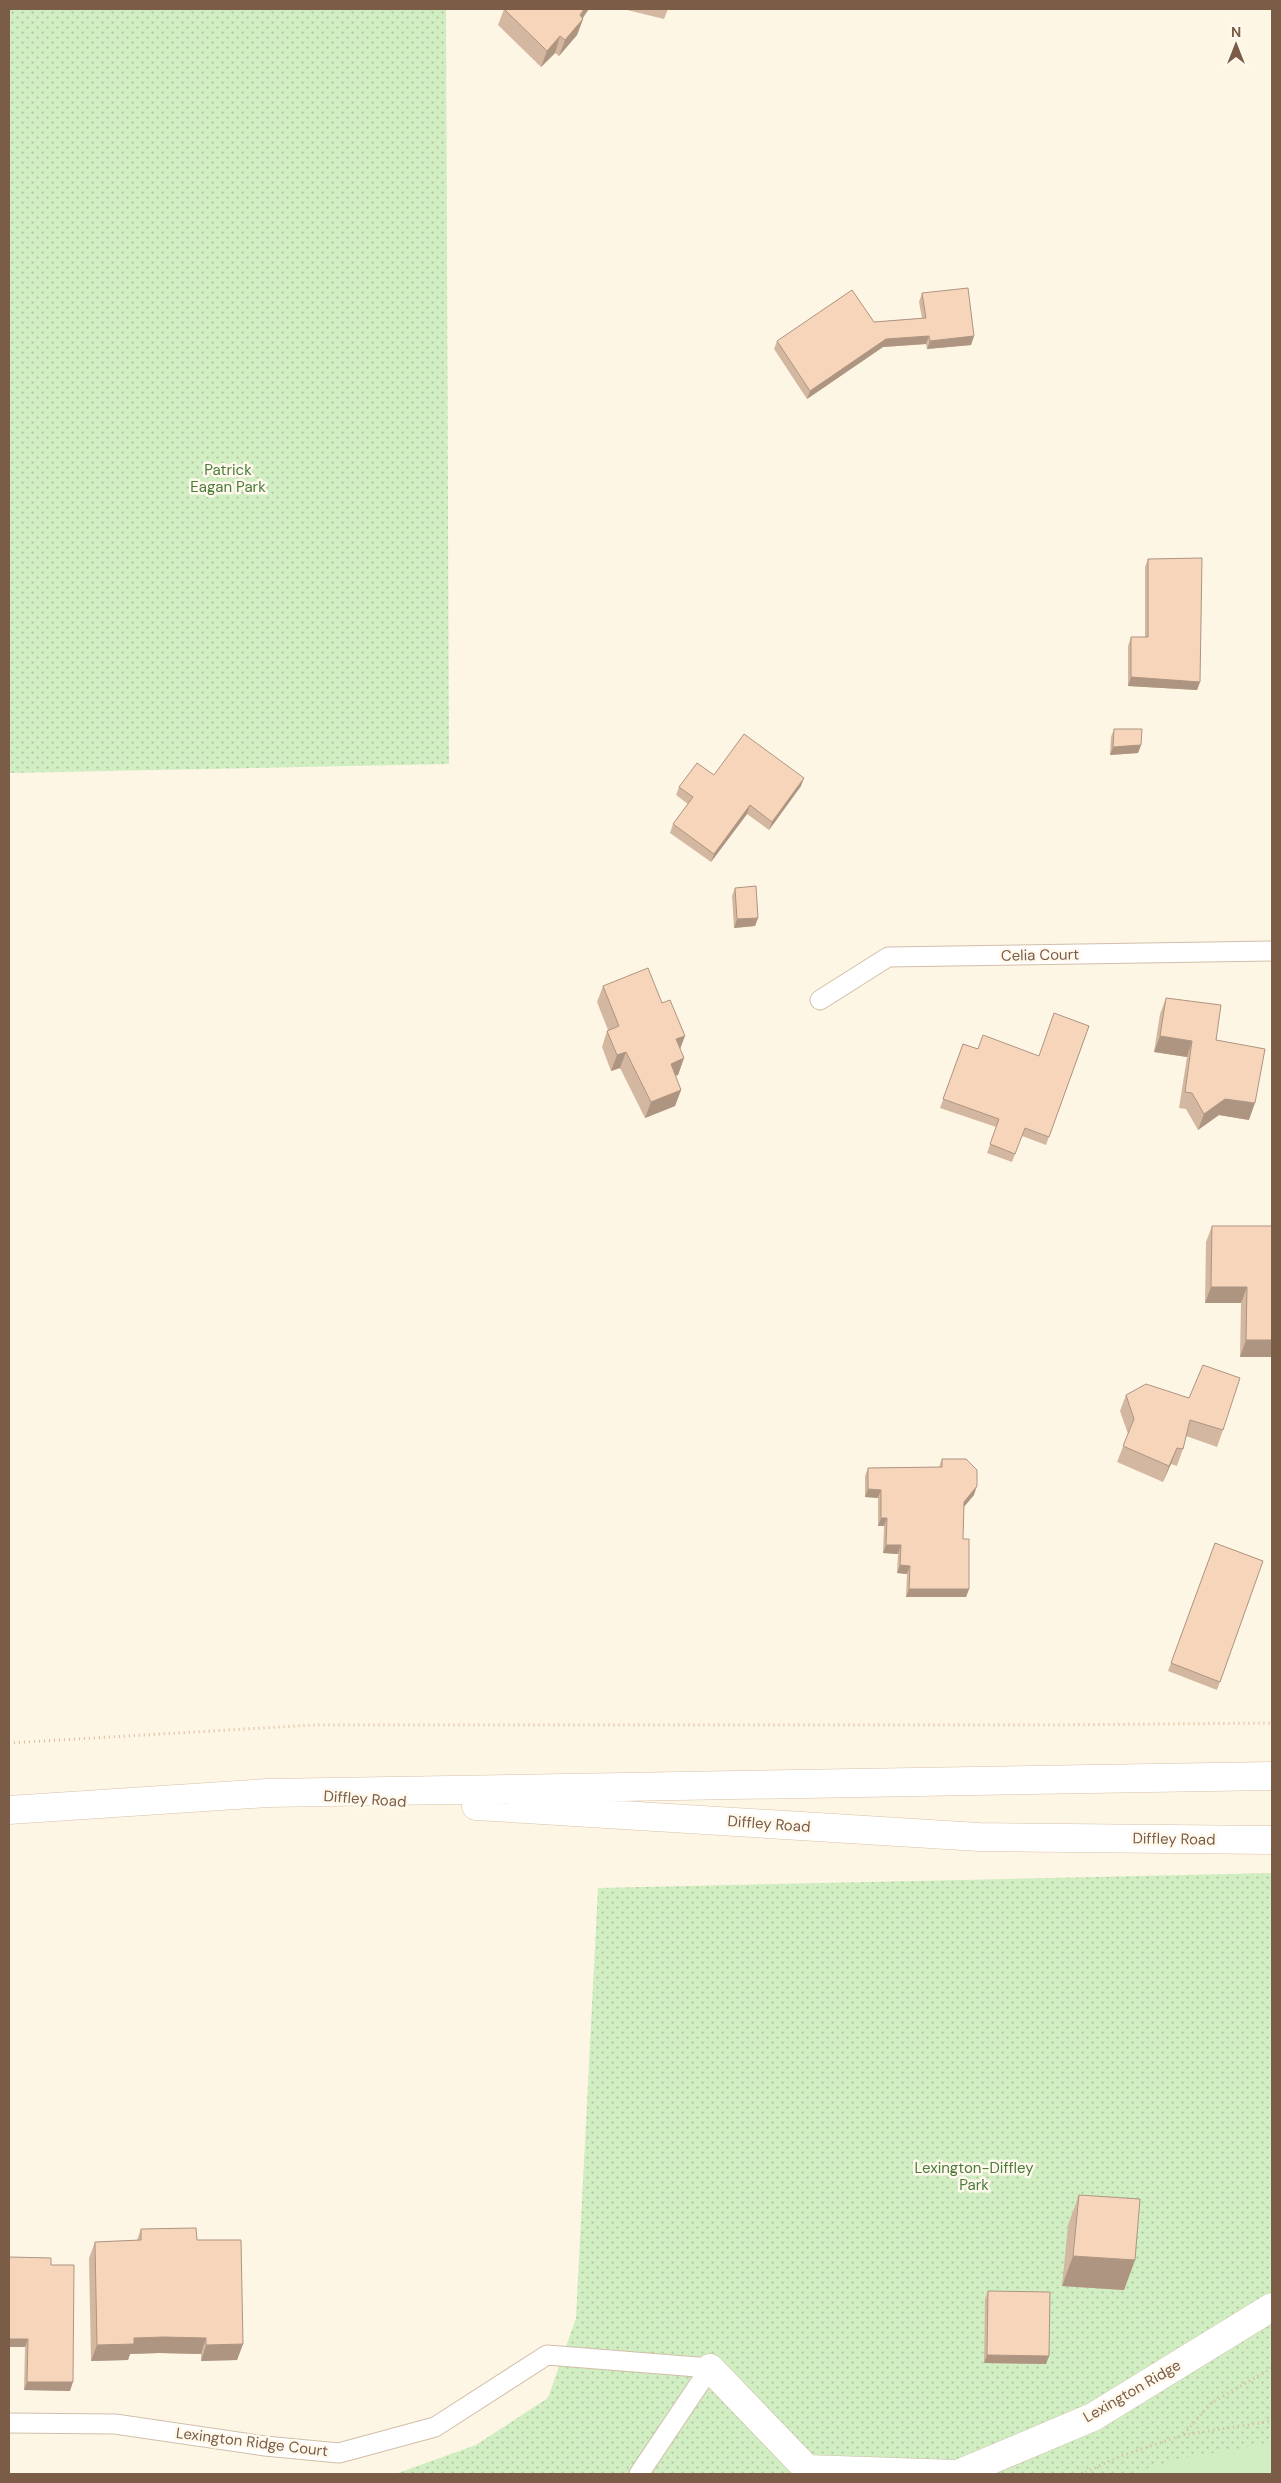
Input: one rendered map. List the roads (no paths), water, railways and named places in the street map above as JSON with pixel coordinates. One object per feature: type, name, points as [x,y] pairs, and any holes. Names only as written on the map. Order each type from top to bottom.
[{"type":"main road","name":"Diffley Road","points":[[9,1810],[267,1793],[1272,1776]]},
{"type":"main road","name":"Diffley Road","points":[[267,1793],[979,1837],[1272,1840]]},
{"type":"main road","name":"Lexington Ridge","points":[[710,2368],[807,2469],[821,2472],[957,2474],[1093,2417],[1272,2307]]},
{"type":"lane","name":"Celia Court","points":[[820,1000],[888,957],[1272,951]]},
{"type":"lane","name":"Lexington Ridge Court","points":[[9,2423],[115,2424],[266,2446],[338,2453],[435,2427],[546,2355],[710,2368]]},
{"type":"lane","points":[[639,2474],[710,2368]]},
{"type":"park label","name":"Patrick Eagan Park","points":[[228,478]]},
{"type":"park label","name":"Lexington-Diffley Park","points":[[974,2176]]}]
